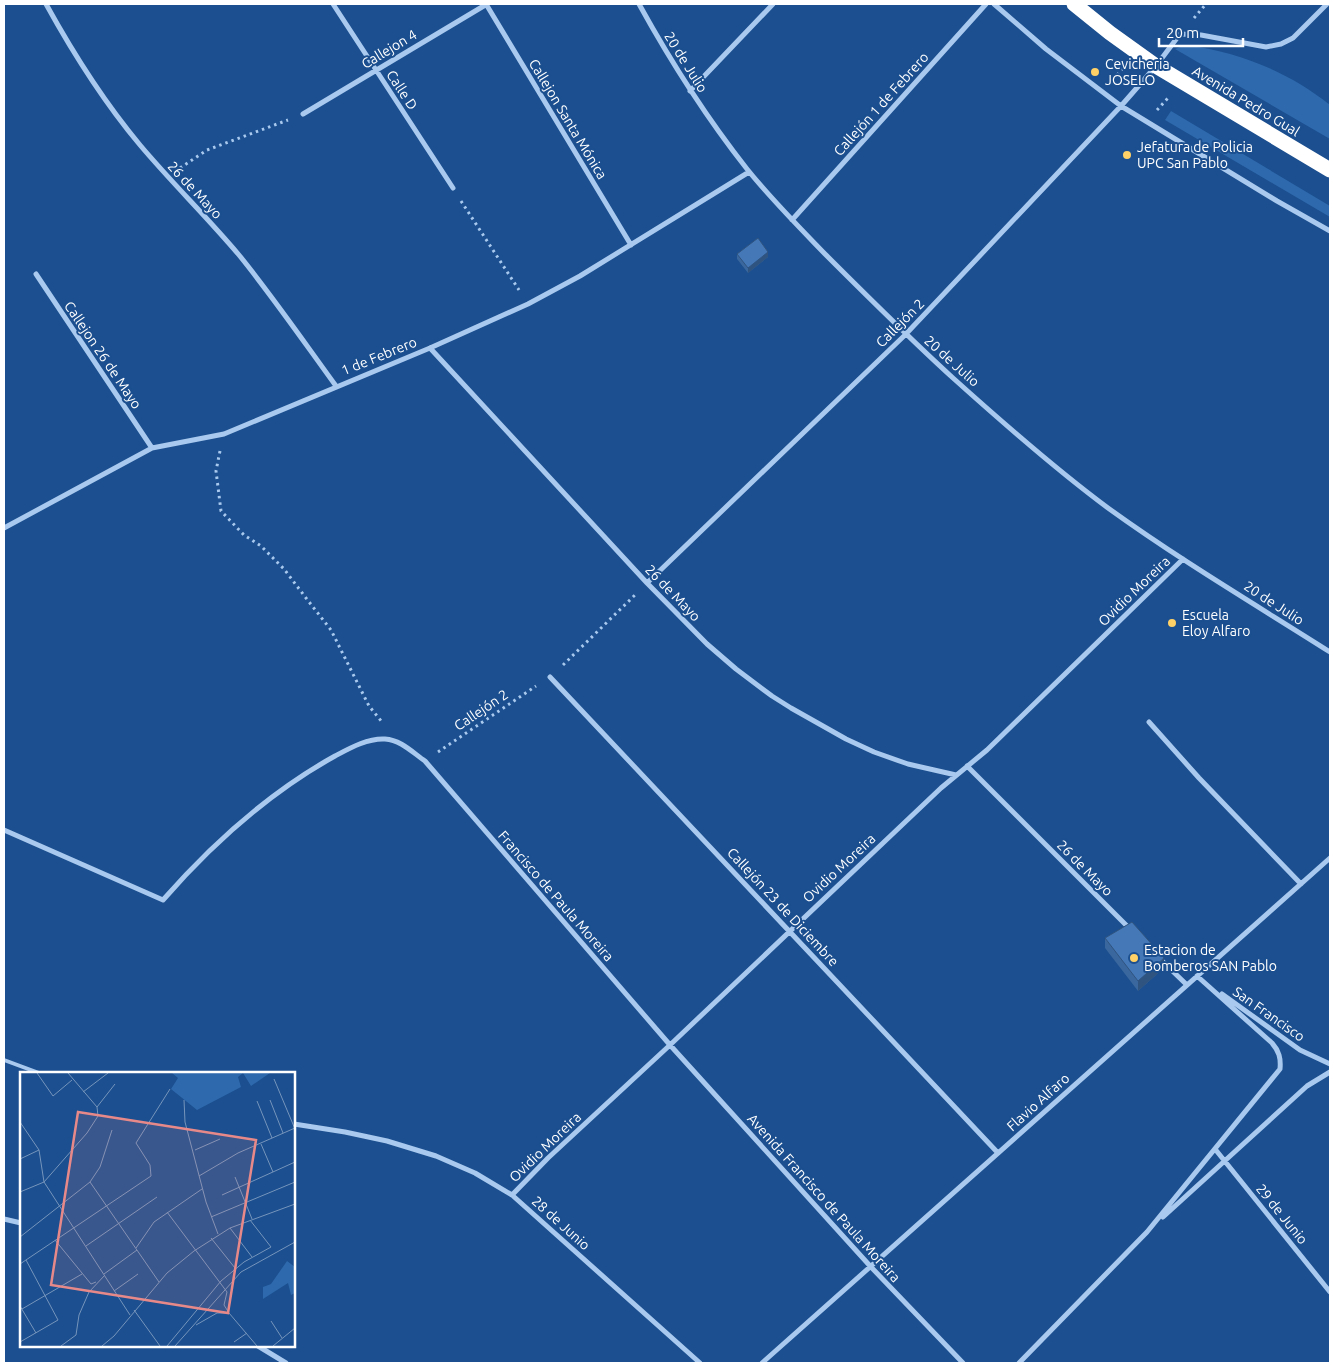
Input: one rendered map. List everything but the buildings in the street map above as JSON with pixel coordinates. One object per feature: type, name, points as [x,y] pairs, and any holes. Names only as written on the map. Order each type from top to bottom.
[{"type":"highway","name":"Avenida Pedro Gual","points":[[1074,4],[1156,66],[1330,170]]},
{"type":"street","name":"26 de Mayo","points":[[46,4],[63,34],[118,117],[168,177],[240,256],[336,386]]},
{"type":"street","name":"Calle D","points":[[333,4],[453,188]]},
{"type":"street","name":"Callejon 4","points":[[303,114],[486,4]]},
{"type":"street","name":"Callejon Santa Mónica","points":[[486,4],[631,245]]},
{"type":"street","name":"20 de Julio","points":[[639,4],[690,91],[749,172],[792,220],[905,335],[983,404],[1109,508],[1330,652]]},
{"type":"street","points":[[690,91],[773,4]]},
{"type":"street","name":"Callejón 1 de Febrero","points":[[792,220],[986,4]]},
{"type":"street","points":[[994,4],[1046,48],[1121,106],[1276,201],[1330,231]]},
{"type":"street","name":"Callejón 2","points":[[647,583],[905,335],[1121,106],[1156,66],[1180,34],[1202,35],[1266,47],[1281,44],[1293,38],[1327,4]]},
{"type":"street","name":"1 de Febrero","points":[[4,528],[152,448],[224,434],[430,348],[528,304],[580,276],[749,172]]},
{"type":"street","name":"Callejon 26 de Mayo","points":[[36,274],[152,448]]},
{"type":"street","name":"26 de Mayo","points":[[430,348],[647,583],[720,656],[791,708],[846,739],[874,752],[908,764],[956,775]]},
{"type":"street","name":"Ovidio Moreira","points":[[512,1195],[548,1158],[670,1045],[926,801],[987,750],[1183,558]]},
{"type":"street","name":"Callejón 23 de Diciembre","points":[[550,677],[998,1153]]},
{"type":"street","points":[[1149,722],[1199,778],[1301,884]]},
{"type":"street","points":[[4,830],[164,900],[186,875],[237,826],[285,788],[313,769],[349,749],[366,742],[384,739],[398,741],[424,761]]},
{"type":"street","name":"Francisco de Paula Moreira","points":[[424,761],[670,1045]]},
{"type":"street","name":"26 de Mayo","points":[[967,766],[1132,931]]},
{"type":"street","name":"Flavio Alfaro","points":[[762,1363],[1330,858]]},
{"type":"street","points":[[1152,951],[1187,986]]},
{"type":"street","points":[[1147,1232],[1280,1069],[1281,1059],[1278,1050],[1272,1043],[1197,976]]},
{"type":"street","name":"San Francisco","points":[[1197,976],[1286,1041],[1330,1064]]},
{"type":"street","name":"Avenida Francisco de Paula Moreira","points":[[670,1045],[871,1267],[963,1363]]},
{"type":"street","points":[[1019,1363],[1147,1232],[1307,1086],[1330,1072]]},
{"type":"street","name":"28 de Junio","points":[[295,1124],[387,1141],[436,1156],[475,1173],[512,1195],[700,1363]]},
{"type":"street","name":"29 de Junio","points":[[1215,1149],[1330,1292]]},
{"type":"street","points":[[4,1219],[20,1223]]},
{"type":"street","points":[[260,1347],[286,1363]]},
{"type":"lane","points":[[4,1060],[36,1072]]},
{"type":"path","points":[[1146,122],[1182,82]]},
{"type":"path","points":[[168,177],[207,150],[303,114]]},
{"type":"path","points":[[453,188],[528,304]]},
{"type":"path","points":[[224,434],[216,471],[221,511],[244,535],[261,546],[284,569],[331,630],[368,706],[398,741]]},
{"type":"path","name":"Callejón 2","points":[[424,761],[550,677],[647,583]]},
{"type":"shaded area","points":[[1186,45],[1206,48],[1263,65],[1314,93],[1330,105],[1330,139],[1175,49]]},
{"type":"shaded area","points":[[1171,111],[1330,206],[1330,217],[1165,120]]},
{"type":"place","name":"Cevicheria JOSELO","points":[[1095,72]]},
{"type":"place","name":"Jefatura de Policia UPC San Pablo","points":[[1127,155]]},
{"type":"place","name":"Escuela Eloy Alfaro","points":[[1172,623]]},
{"type":"place","name":"Estacion de Bomberos SAN Pablo","points":[[1134,958]]}]
